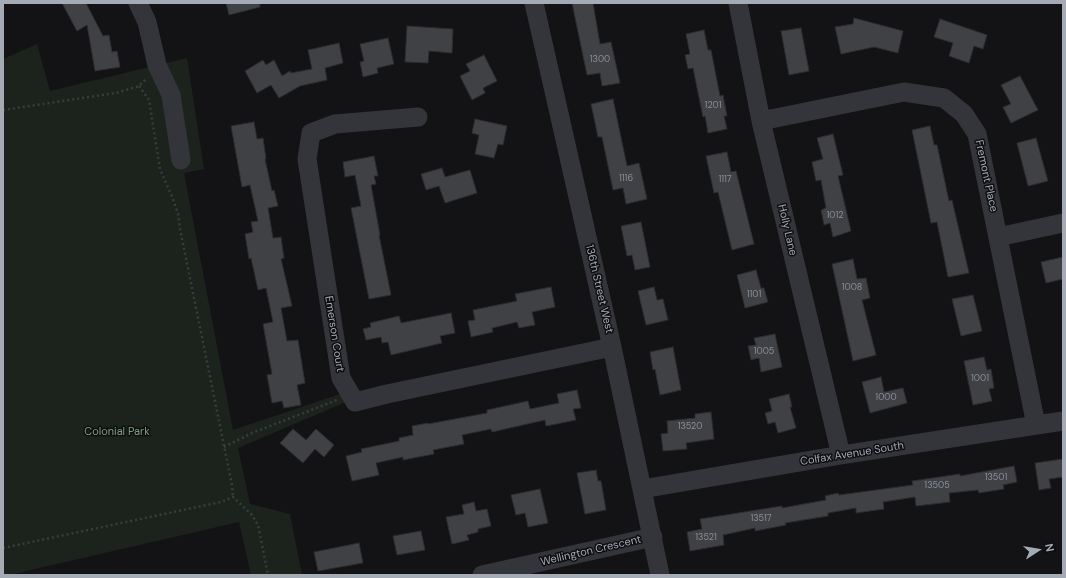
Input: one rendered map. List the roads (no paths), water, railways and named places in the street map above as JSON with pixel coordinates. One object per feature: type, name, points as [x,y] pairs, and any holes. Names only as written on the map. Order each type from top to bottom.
[{"type":"street","points":[[138,3],[147,22],[157,65],[171,95],[181,160]]},
{"type":"street","name":"136th Street West","points":[[534,3],[612,347],[660,575]]},
{"type":"street","name":"Holly Lane","points":[[738,3],[762,121],[841,455]]},
{"type":"street","name":"Fremont Place","points":[[762,121],[904,92],[944,98],[964,114],[977,134],[1036,425]]},
{"type":"street","name":"Emerson Court","points":[[418,117],[335,124],[311,134],[307,159],[341,378],[355,402],[612,347]]},
{"type":"street","points":[[998,237],[1063,223]]},
{"type":"street","name":"Colfax Avenue South","points":[[642,489],[841,455],[1063,421]]},
{"type":"street","name":"Wellington Crescent","points":[[482,575],[653,537]]},
{"type":"park label","name":"Colonial Park","points":[[117,432]]}]
